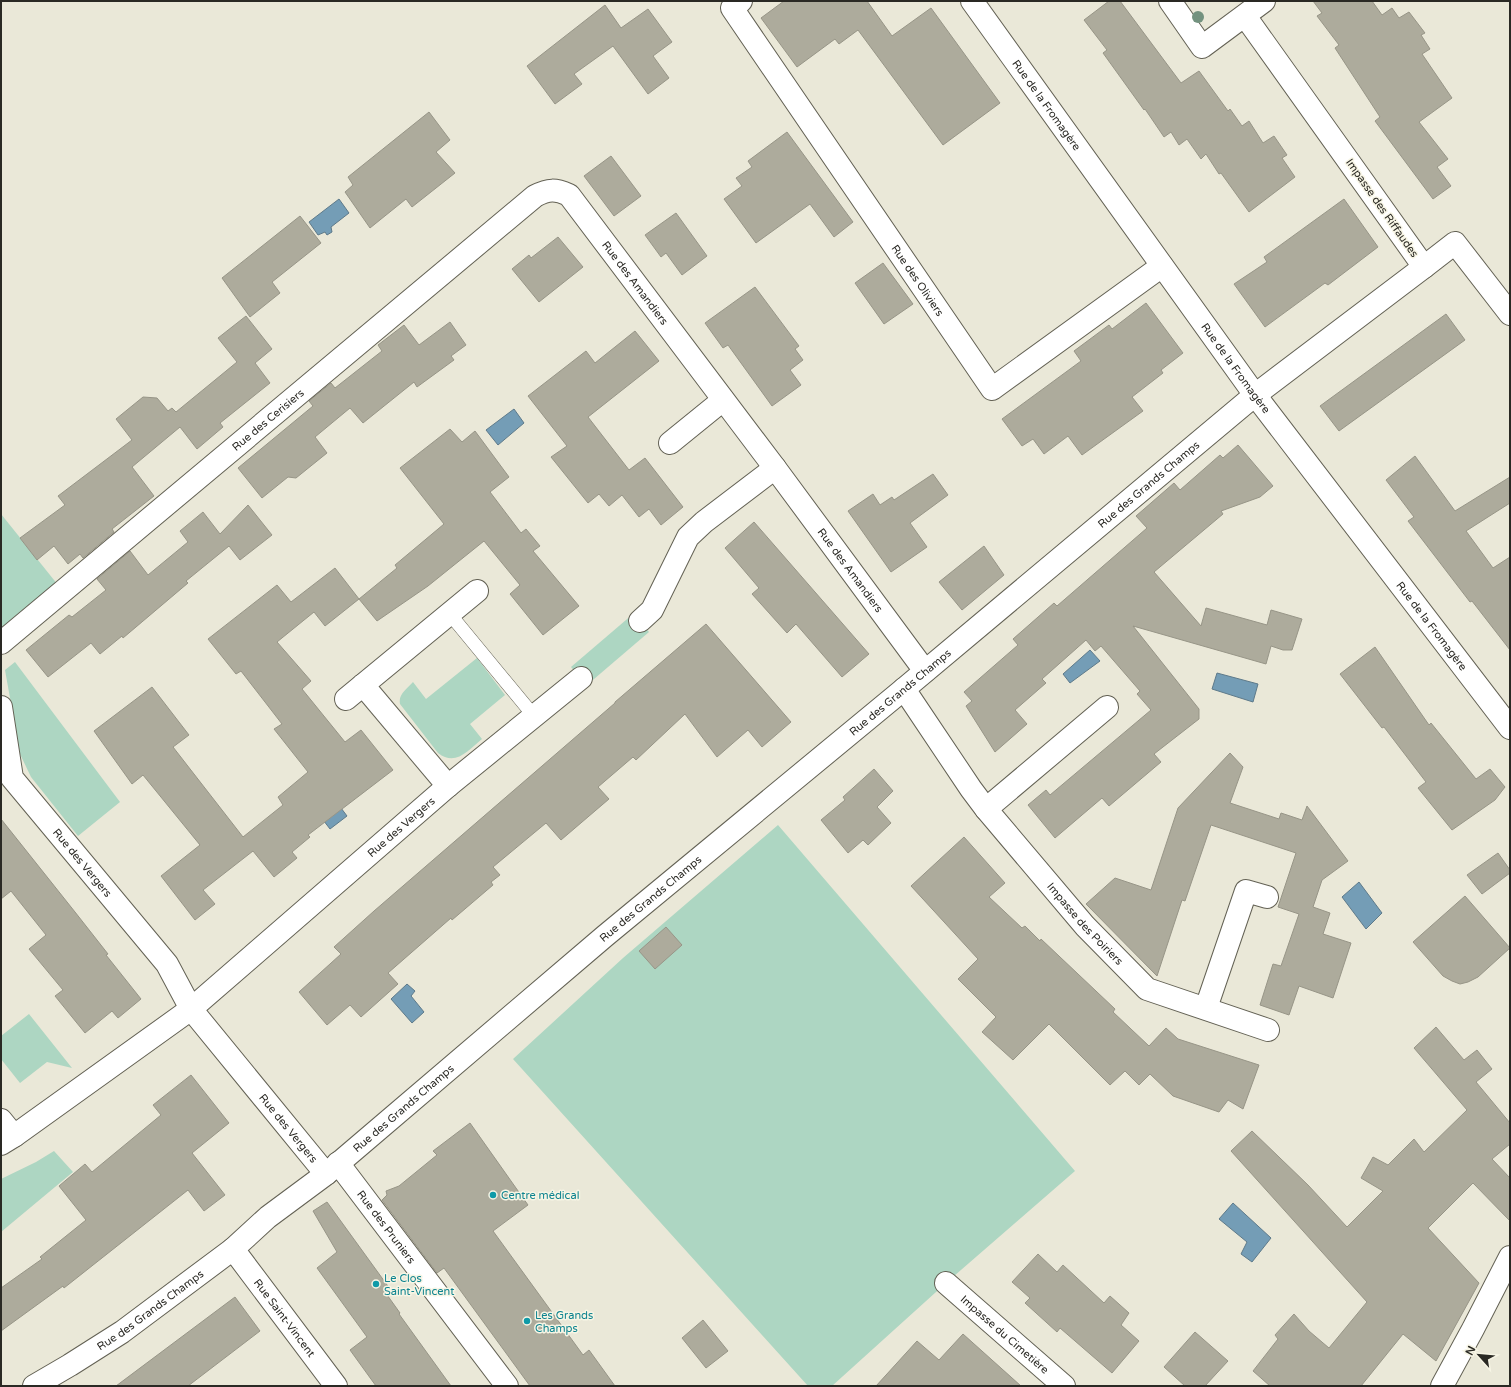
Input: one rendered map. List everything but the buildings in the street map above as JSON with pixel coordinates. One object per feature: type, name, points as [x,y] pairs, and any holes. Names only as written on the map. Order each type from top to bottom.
[{"type":"street","name":"Rue des Oliviers","points":[[741,1],[732,8],[992,389],[1162,266]]},
{"type":"street","name":"Rue de la Fromagère","points":[[972,1],[1255,395],[1510,728]]},
{"type":"street","points":[[1170,1],[1202,47],[1264,1]]},
{"type":"street","name":"Impasse des Riffaudes","points":[[1245,16],[1424,267],[1255,395]]},
{"type":"street","name":"Rue des Amandiers","points":[[535,196],[545,191],[557,190],[569,195],[775,468],[925,671]]},
{"type":"street","name":"Rue des Cerisiers","points":[[1,643],[535,196]]},
{"type":"street","points":[[1424,267],[1455,243],[1510,314]]},
{"type":"street","name":"Rue des Grands Champs","points":[[34,1386],[122,1332],[233,1249],[268,1217],[332,1169],[605,936],[904,689],[1255,395]]},
{"type":"street","points":[[670,443],[723,400]]},
{"type":"street","points":[[640,622],[652,610],[688,537],[704,522],[775,468]]},
{"type":"street","points":[[346,699],[477,591]]},
{"type":"street","name":"Rue des Vergers","points":[[5,1133],[191,1009],[448,786],[581,678]]},
{"type":"street","points":[[363,685],[448,786]]},
{"type":"street","name":"Impasse des Poiriers","points":[[904,689],[986,809],[1085,926],[1147,989],[1268,1030]]},
{"type":"street","points":[[986,809],[1107,706]]},
{"type":"street","name":"Rue des Vergers","points":[[1,707],[12,778],[167,964],[191,1009],[332,1169]]},
{"type":"street","points":[[1206,1008],[1246,891],[1267,897]]},
{"type":"street","name":"Rue des Pruniers","points":[[332,1169],[507,1386]]},
{"type":"street","name":"Rue Saint-Vincent","points":[[233,1249],[336,1386]]},
{"type":"street","points":[[1442,1386],[1510,1257]]},
{"type":"street","name":"Impasse du Cimetière","points":[[946,1283],[1064,1386]]},
{"type":"lane","points":[[449,613],[534,716]]},
{"type":"green space","points":[[1,514],[58,585],[1,629]]},
{"type":"green space","points":[[633,614],[649,632],[587,685],[571,667]]},
{"type":"green space","points":[[477,658],[505,695],[470,724],[482,739],[467,752],[456,758],[444,757],[438,753],[400,704],[400,697],[413,682],[426,699]]},
{"type":"green space","points":[[15,662],[120,802],[78,836],[31,777],[20,754],[5,670]]},
{"type":"green space","points":[[778,825],[1075,1171],[946,1283],[832,1386],[808,1386],[513,1059],[623,958]]},
{"type":"green space","points":[[29,1014],[72,1068],[47,1062],[20,1083],[1,1059],[1,1036]]},
{"type":"green space","points":[[54,1151],[73,1172],[1,1232],[1,1179],[36,1162]]},
{"type":"water","points":[[339,199],[349,213],[331,227],[332,232],[327,235],[325,232],[318,235],[309,222]]},
{"type":"water","points":[[514,409],[524,423],[498,445],[486,430]]},
{"type":"water","points":[[1090,650],[1100,661],[1070,683],[1063,674]]},
{"type":"water","points":[[1217,673],[1258,684],[1253,702],[1212,689]]},
{"type":"water","points":[[311,804],[341,808],[347,816],[330,829]]},
{"type":"water","points":[[1359,882],[1382,913],[1366,929],[1342,897]]},
{"type":"water","points":[[407,984],[415,991],[411,996],[424,1012],[412,1023],[391,999]]},
{"type":"water","points":[[1233,1203],[1271,1238],[1252,1262],[1241,1254],[1247,1242],[1219,1219]]},
{"type":"place","name":"Centre médical","points":[[493,1195]]},
{"type":"place","name":"Le Clos Saint-Vincent","points":[[376,1284]]},
{"type":"place","name":"Les Grands Champs","points":[[527,1321]]}]
